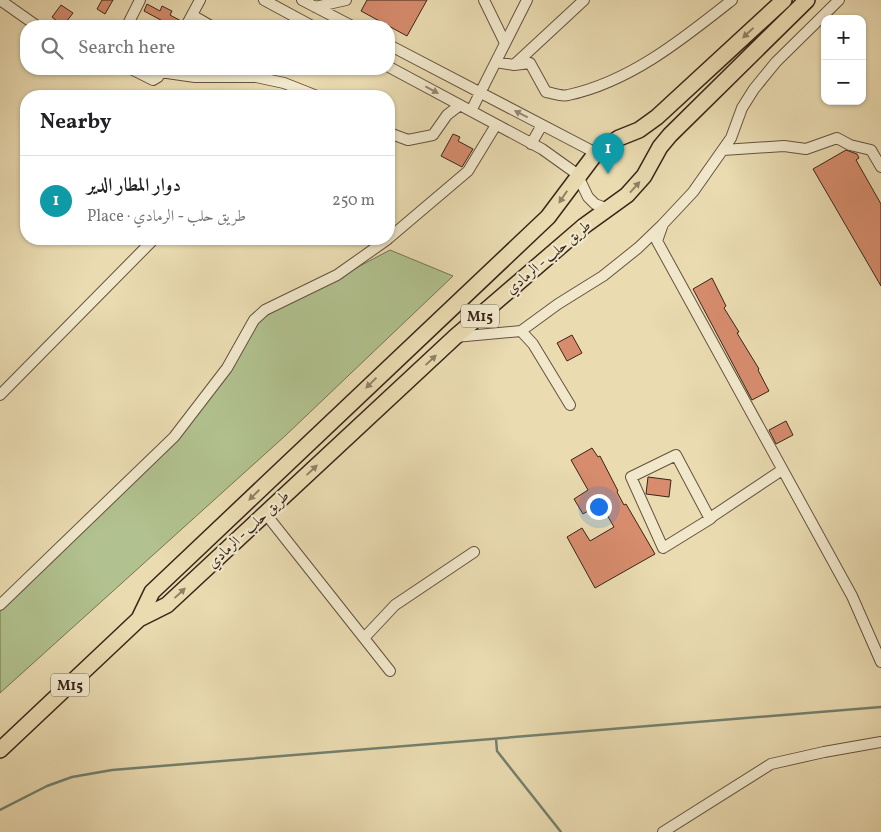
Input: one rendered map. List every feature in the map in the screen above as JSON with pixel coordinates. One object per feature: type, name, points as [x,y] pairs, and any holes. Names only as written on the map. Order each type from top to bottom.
[{"type":"highway","name":"طريق حلب - الرمادي","points":[[139,619],[152,592],[548,217],[564,198],[578,174],[596,152],[619,138],[639,130],[784,0]]},
{"type":"highway","name":"طريق حلب - الرمادي","points":[[0,750],[139,619],[166,605],[455,337],[570,238],[636,186],[670,135],[807,0]]},
{"type":"street","points":[[130,20],[140,0]]},
{"type":"street","points":[[189,20],[200,0]]},
{"type":"street","points":[[264,0],[301,20]]},
{"type":"street","points":[[302,0],[340,20]]},
{"type":"street","points":[[314,7],[346,0]]},
{"type":"street","points":[[484,0],[505,43]]},
{"type":"street","points":[[471,112],[526,0]]},
{"type":"street","points":[[496,62],[514,65],[530,62],[546,92],[567,96],[612,80],[671,47],[732,0]]},
{"type":"street","points":[[455,337],[521,331],[558,304],[603,276],[638,248],[693,192],[731,138],[742,108],[754,89],[776,62],[839,0]]},
{"type":"street","points":[[514,65],[581,1]]},
{"type":"street","points":[[5,4],[28,20]]},
{"type":"street","points":[[192,15],[201,20]]},
{"type":"street","points":[[395,48],[596,152]]},
{"type":"street","points":[[395,70],[531,144],[578,174],[588,197],[595,204],[608,209]]},
{"type":"street","points":[[143,75],[153,80],[157,75]]},
{"type":"street","points":[[188,75],[256,77],[284,82],[295,90]]},
{"type":"street","points":[[395,135],[408,140],[433,135],[447,115],[460,105]]},
{"type":"street","points":[[395,232],[468,171],[496,125]]},
{"type":"street","points":[[531,144],[542,125]]},
{"type":"street","points":[[722,150],[784,146],[806,149],[837,138],[850,145],[871,150],[881,167]]},
{"type":"street","points":[[663,224],[658,241],[852,596],[881,662]]},
{"type":"street","points":[[0,394],[148,245]]},
{"type":"street","points":[[0,605],[174,437],[227,368],[254,320],[265,310],[337,275],[378,245]]},
{"type":"street","points":[[521,331],[533,344],[570,405]]},
{"type":"street","points":[[710,519],[676,455],[631,478],[663,548],[710,519],[782,470]]},
{"type":"street","points":[[265,513],[390,671]]},
{"type":"street","points":[[364,638],[395,605],[474,552]]},
{"type":"street","points":[[663,832],[771,764],[881,742]]},
{"type":"green space","points":[[390,250],[453,276],[285,436],[0,693],[0,608],[178,437],[226,378],[260,319]]},
{"type":"building","points":[[102,0],[113,0],[105,14],[97,9]]},
{"type":"building","points":[[367,0],[427,0],[407,36],[395,29],[395,20],[378,20],[361,11]]},
{"type":"building","points":[[147,4],[160,11],[162,6],[172,11],[170,15],[179,20],[161,20],[144,11]]},
{"type":"building","points":[[61,5],[73,13],[68,20],[56,20],[52,17]]},
{"type":"building","points":[[453,134],[460,137],[458,141],[473,149],[462,167],[441,156]]},
{"type":"building","points":[[846,150],[857,154],[859,158],[856,160],[881,204],[881,286],[813,169]]},
{"type":"building","points":[[712,278],[726,306],[724,308],[739,332],[737,333],[759,369],[769,391],[752,400],[693,289]]},
{"type":"building","points":[[572,335],[582,353],[567,361],[557,343]]},
{"type":"building","points":[[786,421],[793,435],[776,444],[769,430]]},
{"type":"building","points":[[592,448],[598,457],[600,456],[624,505],[626,504],[655,554],[595,588],[567,537],[582,528],[590,541],[614,527],[603,508],[590,516],[588,511],[583,514],[574,499],[588,490],[571,460]]},
{"type":"building","points":[[648,477],[671,480],[669,497],[646,494]]},
{"type":"waterway","points":[[0,810],[47,786],[72,777],[112,770],[881,707]]},
{"type":"waterway","points":[[496,739],[497,751],[561,832]]},
{"type":"place","name":"دوار المطار الدير","points":[[608,174]]}]
